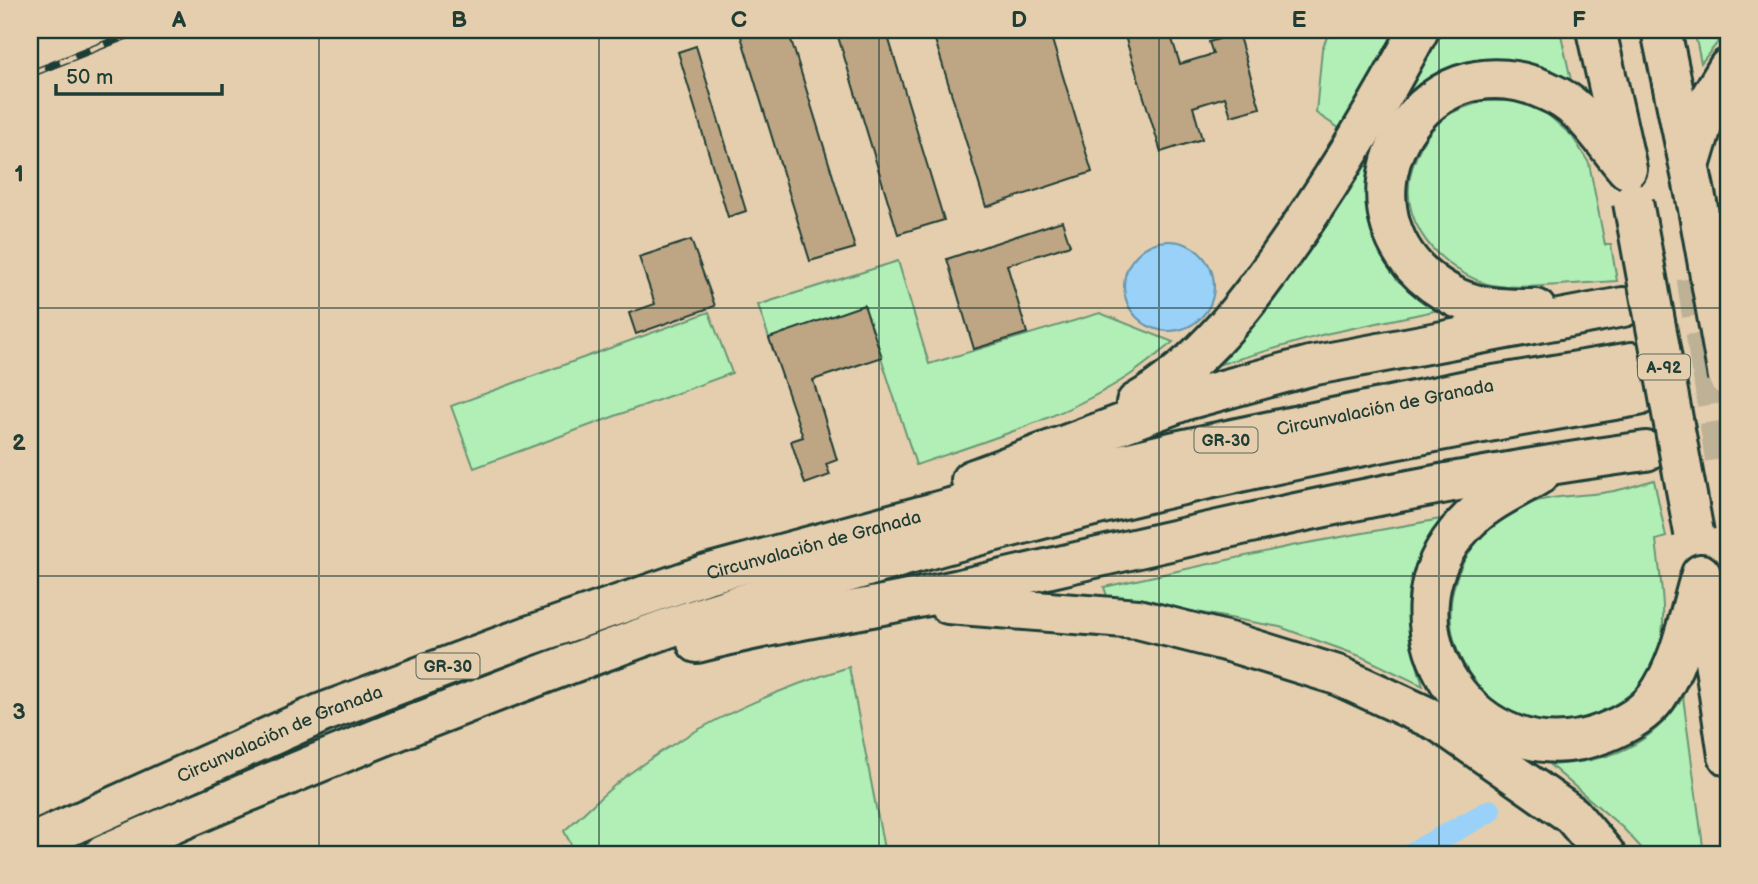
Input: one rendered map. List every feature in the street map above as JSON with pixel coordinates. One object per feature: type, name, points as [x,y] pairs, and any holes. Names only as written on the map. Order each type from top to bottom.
[{"type":"highway","points":[[1072,441],[1148,396],[1192,364],[1237,314],[1334,178],[1419,30]]},
{"type":"highway","name":"A-92","points":[[1595,30],[1630,185],[1694,533],[1728,756]]},
{"type":"highway","points":[[1661,30],[1690,165],[1728,377]]},
{"type":"highway","points":[[1690,165],[1711,96],[1728,68]]},
{"type":"highway","points":[[1583,314],[1546,309],[1499,309],[1459,299],[1425,278],[1404,255],[1391,228],[1386,192],[1391,156],[1408,125],[1431,99],[1463,83],[1498,80],[1537,86],[1560,97],[1580,114],[1630,185]]},
{"type":"highway","points":[[825,542],[864,515],[961,484],[1186,400],[1310,366],[1623,307]]},
{"type":"highway","name":"Circunvalación de Granada","points":[[30,844],[323,713],[528,636],[708,574],[1042,483],[1180,450],[1476,388],[1635,379],[1371,442],[1179,483],[938,547],[785,592],[602,653],[302,771],[104,854]]},
{"type":"highway","points":[[602,653],[647,656],[726,636],[904,602],[1353,500],[1558,463],[1646,451]]},
{"type":"highway","points":[[1558,463],[1485,508],[1465,524],[1442,555],[1430,592],[1429,633],[1439,667],[1454,693],[1474,711],[1505,732],[1542,744],[1582,742],[1621,726],[1654,700],[1678,659],[1701,574]]},
{"type":"highway","points":[[904,602],[1046,610],[1138,619],[1233,643],[1337,675],[1439,722],[1572,815],[1605,854]]},
{"type":"highway","points":[[30,827],[82,820]]},
{"type":"green space","points":[[1330,30],[1396,30],[1342,130],[1316,113],[1322,49]]},
{"type":"green space","points":[[1442,30],[1560,30],[1572,85],[1513,65],[1481,61],[1445,70],[1403,102]]},
{"type":"green space","points":[[1694,30],[1728,30],[1701,63]]},
{"type":"green space","points":[[1484,101],[1517,101],[1547,114],[1572,136],[1589,163],[1605,245],[1611,245],[1617,281],[1529,287],[1495,286],[1465,274],[1448,263],[1421,233],[1409,196],[1410,176],[1420,149],[1439,122],[1458,110]]},
{"type":"green space","points":[[1375,147],[1367,195],[1374,239],[1397,280],[1439,310],[1325,334],[1221,364],[1307,254]]},
{"type":"green space","points":[[898,261],[929,364],[1100,313],[1173,342],[1130,375],[1080,403],[998,437],[916,465],[864,305],[769,338],[758,305]]},
{"type":"green space","points":[[709,312],[732,373],[474,468],[451,406]]},
{"type":"green space","points":[[1654,480],[1666,537],[1656,540],[1663,616],[1655,661],[1644,680],[1626,697],[1575,723],[1560,725],[1527,720],[1497,704],[1468,672],[1455,645],[1451,617],[1453,590],[1463,564],[1479,540],[1501,520],[1537,501],[1614,491]]},
{"type":"green space","points":[[1441,519],[1417,564],[1408,600],[1411,638],[1423,686],[1360,656],[1280,627],[1107,596],[1104,587],[1291,546]]},
{"type":"green space","points":[[849,667],[885,854],[576,854],[564,831],[633,771],[684,738],[736,710]]},
{"type":"green space","points":[[1683,697],[1704,854],[1647,854],[1623,828],[1550,765],[1591,760],[1626,749],[1657,728]]},
{"type":"water","points":[[1169,241],[1186,244],[1201,254],[1211,269],[1214,286],[1211,303],[1201,318],[1186,328],[1169,331],[1152,328],[1137,318],[1127,303],[1124,286],[1127,269],[1137,254],[1152,244]]},
{"type":"building","points":[[752,30],[788,30],[855,248],[810,261],[740,33]]},
{"type":"building","points":[[836,30],[886,30],[944,220],[898,234]]},
{"type":"building","points":[[932,30],[1049,30],[1092,172],[986,207]]},
{"type":"building","points":[[1123,30],[1169,30],[1180,64],[1213,54],[1209,42],[1238,33],[1260,108],[1231,116],[1225,97],[1193,107],[1202,139],[1161,152]]},
{"type":"building","points":[[696,46],[746,211],[728,217],[678,52]]},
{"type":"building","points":[[1062,221],[1070,245],[1007,265],[1027,333],[974,349],[947,259]]},
{"type":"building","points":[[691,240],[715,306],[636,334],[629,313],[655,304],[639,257]]},
{"type":"building","points":[[864,305],[882,357],[813,380],[837,460],[826,464],[830,475],[805,484],[791,441],[803,437],[769,338]]},
{"type":"waterway","points":[[1411,854],[1490,811]]},
{"type":"tunnel","points":[[1623,307],[1728,292]]},
{"type":"tunnel","points":[[1632,362],[1728,348]]},
{"type":"tunnel","points":[[1638,396],[1728,383]]},
{"type":"tunnel","points":[[1646,451],[1728,439]]},
{"type":"railway","points":[[30,74],[141,30]]}]
